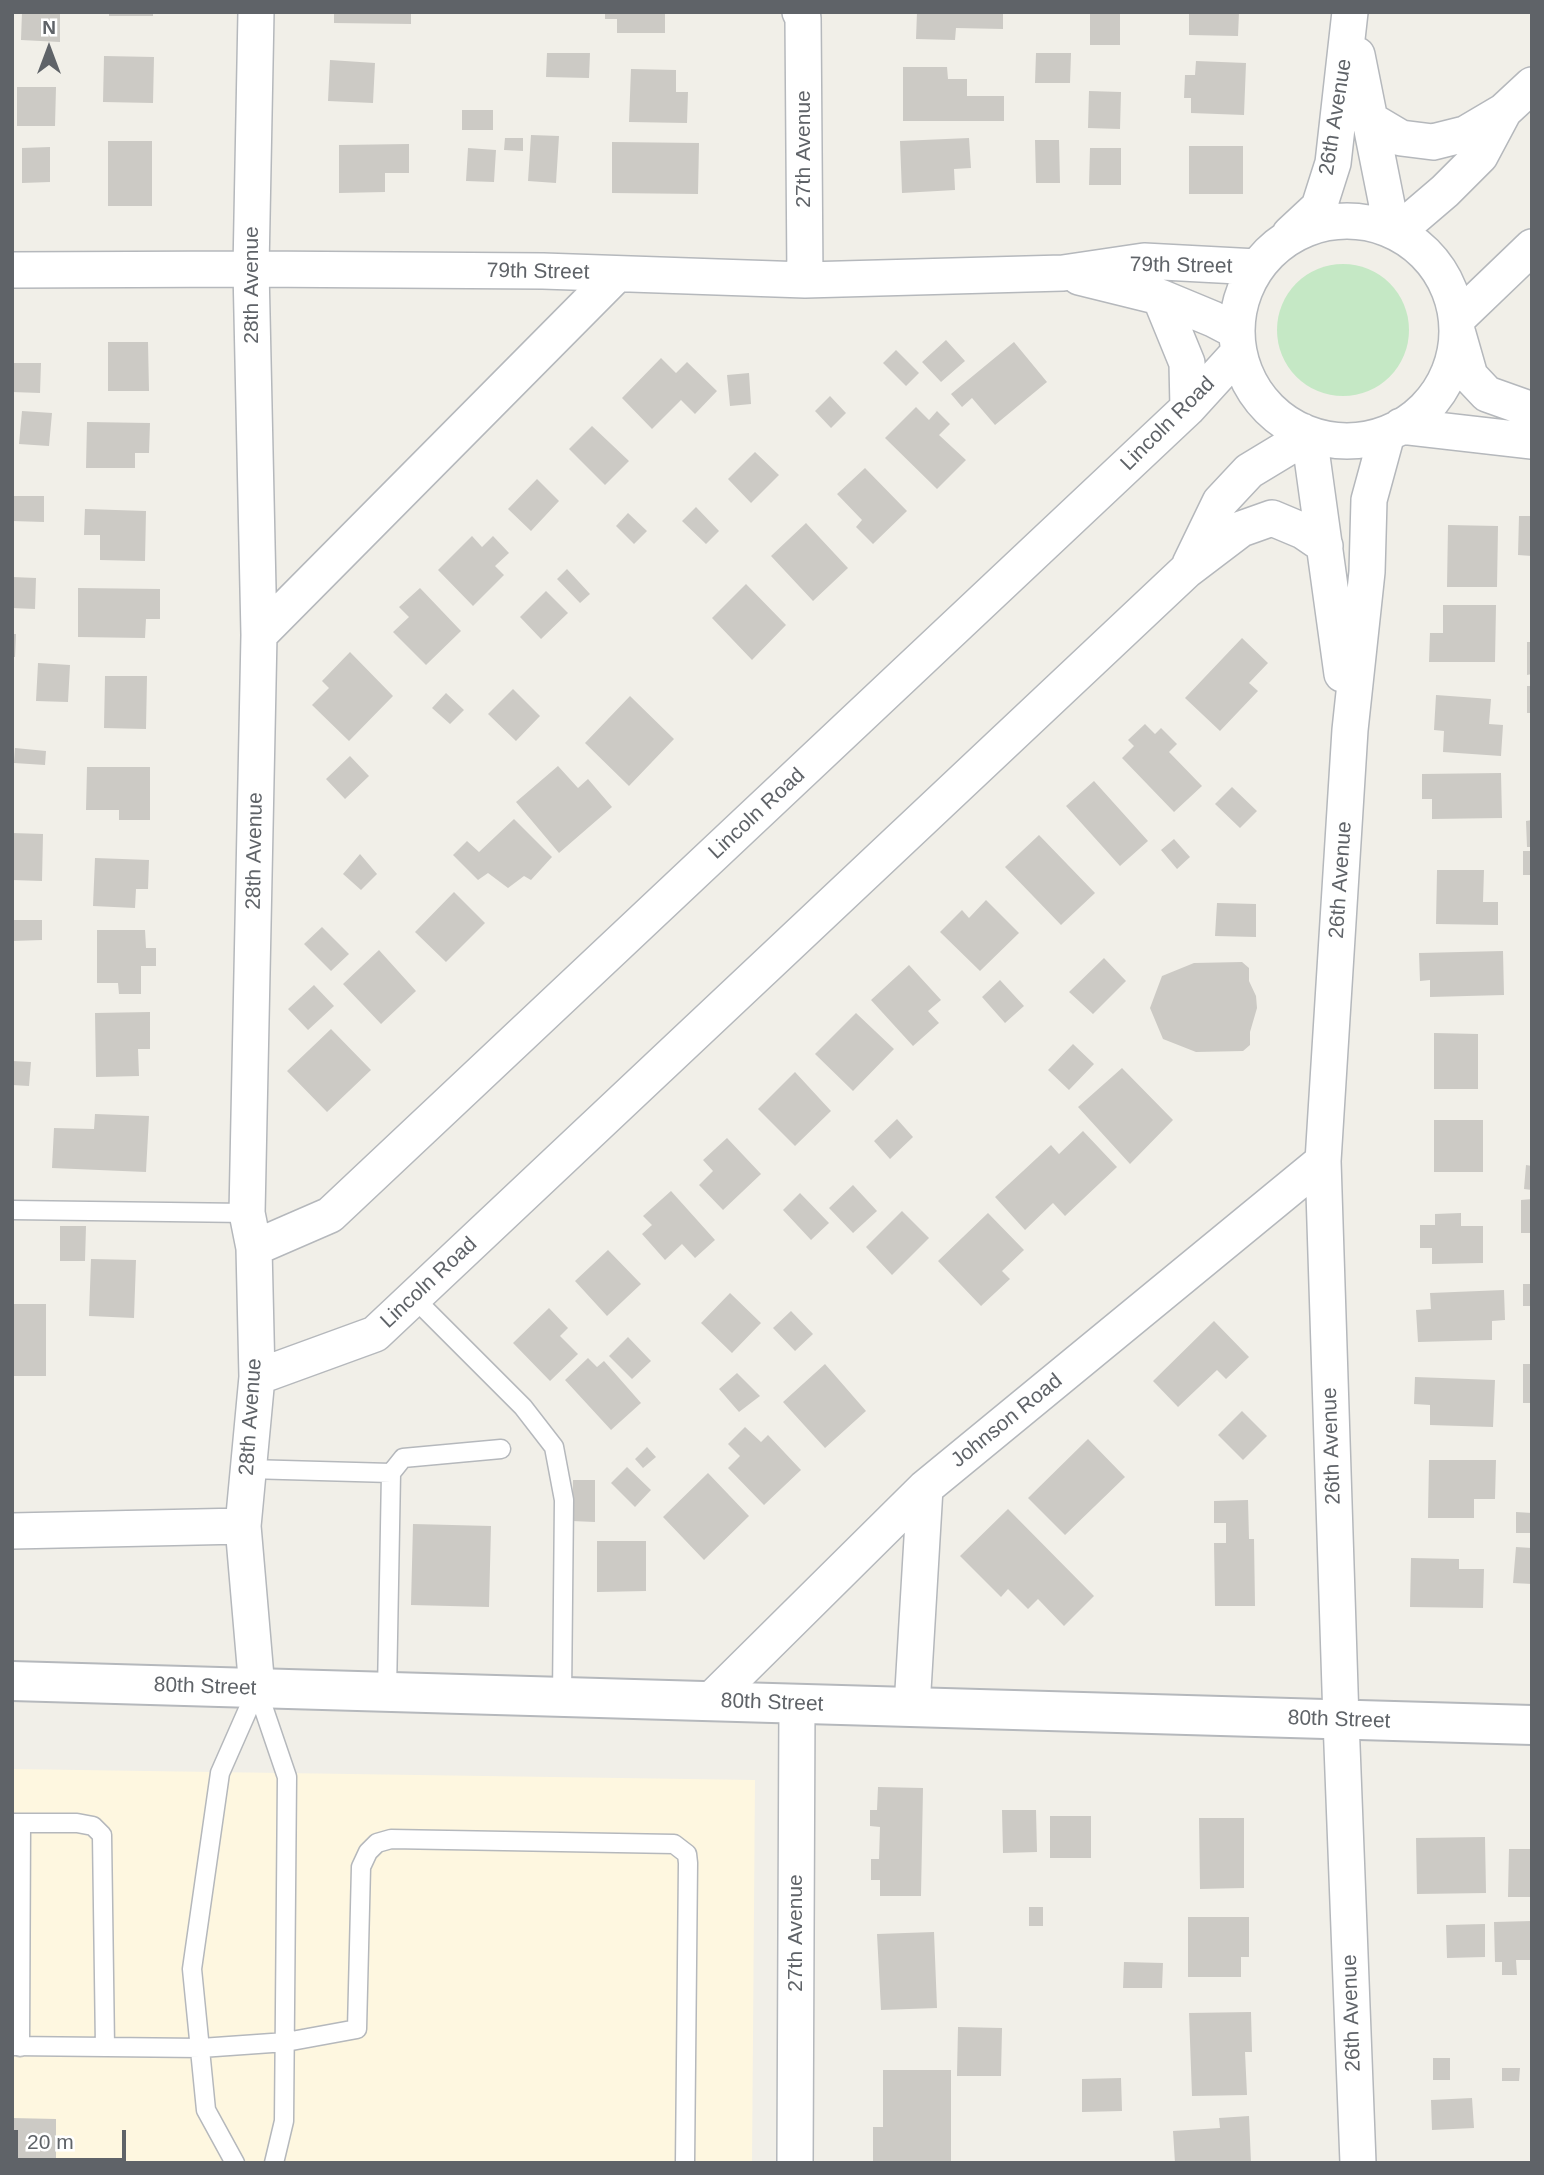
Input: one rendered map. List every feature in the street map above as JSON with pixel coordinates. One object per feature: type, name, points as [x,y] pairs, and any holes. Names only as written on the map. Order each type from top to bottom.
[{"type":"street","name":"28th Avenue","points":[[256,12],[251,269],[259,635],[247,1213],[254,1248],[257,1377],[243,1527],[257,1689]]},
{"type":"street","name":"27th Avenue","points":[[803,14],[805,281]]},
{"type":"street","name":"26th Avenue","points":[[1350,17],[1394,231]]},
{"type":"street","name":"26th Avenue","points":[[1285,239],[1319,207],[1334,163],[1350,17]]},
{"type":"street","points":[[1369,119],[1401,138],[1433,142],[1465,134],[1504,111],[1532,85]]},
{"type":"street","points":[[1394,231],[1444,191],[1480,156],[1504,111]]},
{"type":"street","points":[[1336,221],[1363,222],[1394,231],[1413,242],[1433,261],[1447,283],[1456,307],[1454,359],[1444,383],[1430,405],[1410,422],[1394,430],[1362,440],[1335,441],[1305,433],[1285,422],[1265,405],[1250,383],[1238,341],[1239,305],[1249,279],[1264,257],[1285,239],[1309,227],[1336,221]]},
{"type":"street","points":[[1457,326],[1532,247]]},
{"type":"street","name":"79th Street","points":[[12,270],[543,271],[805,281],[1063,273],[1144,261],[1257,267]]},
{"type":"street","name":"79th Street","points":[[1063,273],[1160,297],[1213,318],[1238,341]]},
{"type":"street","points":[[259,635],[617,274]]},
{"type":"street","name":"79th Street","points":[[1160,297],[1187,363],[1188,408]]},
{"type":"street","points":[[1457,326],[1470,376],[1487,394],[1532,410]]},
{"type":"street","name":"Lincoln Road","points":[[254,1248],[330,1215],[1188,408],[1238,341]]},
{"type":"street","name":"26th Avenue","points":[[1358,2163],[1323,1161],[1350,730],[1367,572],[1369,500],[1394,430]]},
{"type":"street","points":[[1394,430],[1532,441]]},
{"type":"street","name":"26th Avenue","points":[[1305,433],[1325,546],[1350,730]]},
{"type":"street","name":"Lincoln Road","points":[[1187,570],[1220,502],[1249,471],[1292,445],[1305,433]]},
{"type":"street","name":"Lincoln Road","points":[[257,1377],[375,1334],[1187,570],[1241,529],[1272,518],[1303,531],[1325,546]]},
{"type":"street","name":"Johnson Road","points":[[710,1701],[925,1488],[1323,1161]]},
{"type":"street","points":[[912,1707],[925,1488]]},
{"type":"street","points":[[12,1531],[243,1527]]},
{"type":"street","name":"80th Street","points":[[12,1681],[1532,1725]]},
{"type":"street","name":"27th Avenue","points":[[794,2163],[797,1704]]},
{"type":"lane","points":[[12,1210],[247,1213]]},
{"type":"lane","points":[[414,1298],[523,1407],[554,1447],[564,1500],[562,1697]]},
{"type":"lane","points":[[387,1692],[391,1473],[403,1458],[501,1449]]},
{"type":"lane","points":[[248,1469],[391,1473]]},
{"type":"lane","points":[[257,1689],[287,1776],[284,2121],[274,2163]]},
{"type":"lane","points":[[235,2163],[206,2109],[192,1969],[220,1773],[257,1689]]},
{"type":"lane","points":[[105,2047],[102,1835],[93,1826],[77,1823],[17,1823],[16,2046],[105,2047],[201,2048],[286,2042],[358,2029],[361,1867],[368,1852],[377,1843],[391,1839],[674,1844],[687,1854],[688,1863],[685,2163]]},
{"type":"shaded area","points":[[12,1769],[755,1780],[752,2163],[12,2163]]},
{"type":"green space","points":[[1343,264],[1368,269],[1390,283],[1404,305],[1409,330],[1404,355],[1390,377],[1368,391],[1343,396],[1318,391],[1296,377],[1282,355],[1277,330],[1282,305],[1296,283],[1318,269]]},
{"type":"building","points":[[22,12],[60,12],[60,42],[21,40]]},
{"type":"building","points":[[109,12],[153,12],[153,16],[109,16]]},
{"type":"building","points":[[334,12],[411,12],[411,24],[334,23]]},
{"type":"building","points":[[605,12],[665,12],[665,33],[617,33],[617,19],[605,19]]},
{"type":"building","points":[[917,12],[1003,12],[1003,29],[956,28],[955,40],[916,39]]},
{"type":"building","points":[[1090,12],[1120,12],[1120,45],[1090,45]]},
{"type":"building","points":[[1189,12],[1239,12],[1238,36],[1189,35]]},
{"type":"building","points":[[547,53],[590,53],[589,78],[546,77]]},
{"type":"building","points":[[1036,53],[1071,53],[1070,83],[1035,83]]},
{"type":"building","points":[[104,56],[154,57],[153,103],[103,102]]},
{"type":"building","points":[[330,60],[375,63],[373,103],[328,101]]},
{"type":"building","points":[[1196,61],[1246,63],[1244,115],[1191,113],[1191,98],[1184,98],[1185,75],[1195,75]]},
{"type":"building","points":[[903,67],[947,67],[948,79],[967,79],[967,96],[1004,96],[1004,121],[903,121]]},
{"type":"building","points":[[631,69],[676,70],[676,92],[688,92],[687,123],[629,122]]},
{"type":"building","points":[[17,87],[56,87],[55,126],[17,126]]},
{"type":"building","points":[[1089,91],[1121,92],[1120,129],[1088,128]]},
{"type":"building","points":[[462,110],[493,110],[493,130],[462,130]]},
{"type":"building","points":[[531,135],[559,136],[556,183],[528,181]]},
{"type":"building","points":[[505,138],[523,138],[523,151],[504,150]]},
{"type":"building","points":[[969,138],[971,168],[954,169],[955,190],[902,193],[900,141]]},
{"type":"building","points":[[1035,140],[1059,140],[1060,183],[1036,183]]},
{"type":"building","points":[[108,141],[152,141],[152,206],[108,206]]},
{"type":"building","points":[[612,142],[699,143],[698,194],[612,193]]},
{"type":"building","points":[[409,144],[409,173],[385,173],[385,192],[339,193],[339,145]]},
{"type":"building","points":[[1189,146],[1243,146],[1243,194],[1189,194]]},
{"type":"building","points":[[50,147],[50,182],[22,183],[22,148]]},
{"type":"building","points":[[468,148],[496,150],[494,182],[466,181]]},
{"type":"building","points":[[1090,148],[1121,148],[1121,185],[1089,185]]},
{"type":"building","points":[[946,340],[965,361],[941,382],[922,362]]},
{"type":"building","points":[[108,342],[148,342],[149,391],[108,391]]},
{"type":"building","points":[[1014,342],[1047,382],[995,425],[972,398],[962,407],[951,394]]},
{"type":"building","points":[[896,350],[919,373],[906,386],[883,363]]},
{"type":"building","points":[[661,358],[676,373],[687,362],[717,391],[695,414],[681,400],[652,429],[622,398]]},
{"type":"building","points":[[12,363],[41,363],[40,393],[12,392]]},
{"type":"building","points":[[749,373],[751,404],[730,406],[727,375]]},
{"type":"building","points":[[830,396],[846,413],[831,428],[815,411]]},
{"type":"building","points":[[916,407],[929,420],[937,411],[950,424],[939,435],[966,460],[937,489],[885,438]]},
{"type":"building","points":[[22,411],[52,413],[49,446],[19,444]]},
{"type":"building","points":[[87,422],[150,423],[149,453],[135,453],[135,468],[86,468]]},
{"type":"building","points":[[592,426],[629,461],[605,485],[569,449]]},
{"type":"building","points":[[755,452],[779,475],[751,503],[728,479]]},
{"type":"building","points":[[865,468],[907,511],[873,544],[856,527],[862,520],[837,494]]},
{"type":"building","points":[[537,479],[559,501],[531,531],[508,509]]},
{"type":"building","points":[[12,496],[44,496],[44,522],[12,521]]},
{"type":"building","points":[[696,507],[719,531],[706,544],[682,521]]},
{"type":"building","points":[[85,509],[146,511],[145,561],[100,560],[100,535],[84,535]]},
{"type":"building","points":[[628,513],[647,531],[634,544],[616,526]]},
{"type":"building","points":[[1519,516],[1532,516],[1532,556],[1518,555]]},
{"type":"building","points":[[806,523],[848,568],[813,601],[771,556]]},
{"type":"building","points":[[1448,525],[1498,526],[1497,587],[1447,587]]},
{"type":"building","points":[[472,536],[482,547],[493,536],[509,553],[495,566],[504,575],[473,606],[438,570]]},
{"type":"building","points":[[567,569],[590,594],[580,603],[557,579]]},
{"type":"building","points":[[12,577],[36,578],[35,609],[12,608]]},
{"type":"building","points":[[746,584],[786,625],[752,660],[712,618]]},
{"type":"building","points":[[78,588],[160,589],[160,619],[146,619],[145,638],[78,637]]},
{"type":"building","points":[[420,588],[461,631],[426,665],[393,632],[409,617],[399,607]]},
{"type":"building","points":[[546,591],[568,613],[541,639],[520,617]]},
{"type":"building","points":[[1443,605],[1496,605],[1495,662],[1429,662],[1430,633],[1443,633]]},
{"type":"building","points":[[12,634],[16,634],[15,657],[12,657]]},
{"type":"building","points":[[1242,638],[1268,663],[1249,683],[1258,691],[1220,731],[1185,698]]},
{"type":"building","points":[[1527,642],[1532,642],[1532,674],[1527,675]]},
{"type":"building","points":[[350,652],[393,696],[349,741],[312,705],[329,688],[322,681]]},
{"type":"building","points":[[38,663],[70,665],[68,702],[36,701]]},
{"type":"building","points":[[105,676],[147,676],[146,729],[104,728]]},
{"type":"building","points":[[1527,686],[1532,686],[1532,713],[1527,713]]},
{"type":"building","points":[[513,689],[540,716],[516,741],[488,714]]},
{"type":"building","points":[[446,693],[464,710],[450,724],[432,708]]},
{"type":"building","points":[[1436,695],[1491,699],[1489,724],[1503,725],[1501,756],[1443,752],[1444,731],[1434,730]]},
{"type":"building","points":[[630,696],[674,739],[629,786],[585,743]]},
{"type":"building","points":[[1145,724],[1155,734],[1161,728],[1177,744],[1169,752],[1202,786],[1174,812],[1122,758],[1134,746],[1128,740]]},
{"type":"building","points":[[15,748],[46,751],[45,765],[14,763]]},
{"type":"building","points":[[350,756],[369,776],[345,799],[326,779]]},
{"type":"building","points":[[558,766],[578,788],[588,779],[612,807],[559,853],[516,802]]},
{"type":"building","points":[[87,767],[150,767],[150,820],[119,820],[119,810],[86,810]]},
{"type":"building","points":[[1501,773],[1502,818],[1432,819],[1432,799],[1422,799],[1422,774]]},
{"type":"building","points":[[1094,781],[1148,841],[1120,866],[1066,806]]},
{"type":"building","points":[[1232,787],[1257,811],[1240,828],[1215,804]]},
{"type":"building","points":[[514,819],[552,857],[531,880],[524,876],[508,888],[488,873],[478,880],[453,855],[467,841],[479,852]]},
{"type":"building","points":[[1532,820],[1532,847],[1527,847],[1526,821]]},
{"type":"building","points":[[12,833],[43,834],[42,881],[12,880]]},
{"type":"building","points":[[1039,835],[1095,893],[1061,925],[1005,867]]},
{"type":"building","points":[[1174,839],[1190,857],[1177,869],[1161,850]]},
{"type":"building","points":[[1523,851],[1532,851],[1532,875],[1523,875]]},
{"type":"building","points":[[360,854],[377,874],[361,890],[343,874]]},
{"type":"building","points":[[95,858],[149,860],[148,889],[136,889],[135,908],[93,906]]},
{"type":"building","points":[[1437,870],[1484,870],[1483,902],[1498,902],[1498,925],[1436,924]]},
{"type":"building","points":[[454,892],[485,923],[446,962],[415,932]]},
{"type":"building","points":[[986,900],[1019,933],[980,971],[940,932],[962,910],[969,918]]},
{"type":"building","points":[[1217,903],[1256,904],[1256,937],[1215,936]]},
{"type":"building","points":[[12,920],[42,920],[42,940],[12,941]]},
{"type":"building","points":[[322,927],[349,954],[331,971],[304,944]]},
{"type":"building","points":[[97,930],[145,930],[146,948],[156,948],[156,966],[141,966],[141,994],[119,994],[118,983],[97,983]]},
{"type":"building","points":[[379,950],[416,991],[381,1024],[343,984]]},
{"type":"building","points":[[1503,951],[1504,995],[1430,997],[1430,980],[1420,981],[1419,953]]},
{"type":"building","points":[[1104,958],[1126,981],[1093,1014],[1069,992]]},
{"type":"building","points":[[1242,962],[1249,968],[1249,981],[1256,996],[1257,1008],[1250,1032],[1250,1045],[1243,1051],[1196,1052],[1163,1039],[1150,1008],[1162,976],[1194,963]]},
{"type":"building","points":[[909,965],[941,1000],[928,1011],[939,1023],[913,1046],[871,1000]]},
{"type":"building","points":[[1000,980],[1024,1006],[1005,1023],[982,997]]},
{"type":"building","points":[[314,985],[334,1006],[308,1030],[288,1009]]},
{"type":"building","points":[[150,1012],[150,1049],[138,1049],[139,1076],[96,1077],[95,1013]]},
{"type":"building","points":[[856,1013],[894,1049],[853,1091],[815,1054]]},
{"type":"building","points":[[331,1029],[371,1070],[327,1112],[287,1071]]},
{"type":"building","points":[[1434,1033],[1478,1034],[1478,1089],[1434,1089]]},
{"type":"building","points":[[1073,1044],[1094,1064],[1069,1090],[1048,1070]]},
{"type":"building","points":[[12,1061],[31,1062],[29,1086],[12,1085]]},
{"type":"building","points":[[1122,1068],[1173,1120],[1130,1164],[1078,1107]]},
{"type":"building","points":[[795,1072],[831,1111],[795,1146],[758,1109]]},
{"type":"building","points":[[95,1114],[149,1116],[146,1172],[52,1168],[54,1128],[94,1129]]},
{"type":"building","points":[[897,1119],[913,1137],[890,1159],[874,1141]]},
{"type":"building","points":[[1434,1120],[1483,1120],[1483,1172],[1434,1172]]},
{"type":"building","points":[[1083,1131],[1117,1167],[1065,1216],[1053,1203],[1025,1230],[995,1197],[1051,1145],[1059,1154]]},
{"type":"building","points":[[727,1138],[761,1174],[723,1210],[699,1185],[713,1171],[703,1160]]},
{"type":"building","points":[[1526,1165],[1532,1166],[1532,1190],[1524,1189]]},
{"type":"building","points":[[853,1185],[877,1211],[853,1233],[829,1208]]},
{"type":"building","points":[[671,1191],[715,1240],[695,1258],[682,1244],[665,1260],[642,1234],[652,1225],[643,1216]]},
{"type":"building","points":[[800,1193],[829,1223],[811,1240],[783,1210]]},
{"type":"building","points":[[1532,1199],[1532,1233],[1521,1233],[1521,1200]]},
{"type":"building","points":[[902,1211],[929,1238],[892,1275],[866,1247]]},
{"type":"building","points":[[988,1213],[1024,1250],[1002,1271],[1010,1279],[981,1306],[938,1261]]},
{"type":"building","points":[[1461,1213],[1461,1226],[1483,1226],[1483,1263],[1432,1264],[1432,1248],[1420,1248],[1420,1225],[1435,1225],[1435,1214]]},
{"type":"building","points":[[60,1226],[86,1226],[85,1261],[60,1261]]},
{"type":"building","points":[[608,1250],[641,1284],[607,1316],[575,1281]]},
{"type":"building","points":[[91,1259],[136,1260],[134,1318],[89,1316]]},
{"type":"building","points":[[1523,1284],[1532,1284],[1532,1306],[1523,1306]]},
{"type":"building","points":[[1504,1290],[1505,1320],[1492,1321],[1492,1340],[1418,1342],[1416,1310],[1431,1309],[1430,1293]]},
{"type":"building","points":[[730,1293],[761,1323],[732,1353],[701,1323]]},
{"type":"building","points":[[12,1304],[46,1304],[46,1376],[12,1376]]},
{"type":"building","points":[[549,1308],[568,1328],[560,1336],[578,1354],[550,1381],[513,1343]]},
{"type":"building","points":[[791,1311],[813,1334],[795,1351],[773,1328]]},
{"type":"building","points":[[1214,1321],[1249,1357],[1226,1379],[1217,1370],[1178,1407],[1153,1381]]},
{"type":"building","points":[[628,1337],[651,1361],[632,1379],[609,1356]]},
{"type":"building","points":[[588,1358],[597,1367],[604,1361],[641,1403],[611,1430],[565,1380]]},
{"type":"building","points":[[825,1364],[866,1411],[825,1448],[783,1402]]},
{"type":"building","points":[[1523,1364],[1532,1364],[1532,1403],[1523,1403]]},
{"type":"building","points":[[737,1373],[760,1396],[739,1412],[719,1389]]},
{"type":"building","points":[[1415,1377],[1495,1380],[1493,1427],[1430,1425],[1430,1405],[1414,1404]]},
{"type":"building","points":[[1242,1411],[1267,1436],[1243,1460],[1218,1435]]},
{"type":"building","points":[[745,1427],[761,1442],[768,1435],[801,1470],[764,1505],[728,1468],[740,1456],[728,1444]]},
{"type":"building","points":[[1088,1439],[1125,1477],[1065,1535],[1028,1498]]},
{"type":"building","points":[[647,1447],[656,1457],[643,1468],[635,1459]]},
{"type":"building","points":[[1429,1460],[1496,1460],[1495,1499],[1474,1499],[1474,1518],[1428,1518]]},
{"type":"building","points":[[627,1467],[651,1490],[635,1507],[611,1483]]},
{"type":"building","points":[[708,1473],[749,1516],[704,1560],[663,1517]]},
{"type":"building","points":[[573,1480],[595,1480],[595,1522],[572,1521]]},
{"type":"building","points":[[1248,1500],[1249,1539],[1254,1539],[1255,1606],[1215,1606],[1214,1543],[1226,1543],[1226,1523],[1214,1523],[1214,1501]]},
{"type":"building","points":[[1008,1509],[1094,1596],[1064,1626],[1038,1599],[1028,1609],[1008,1589],[1001,1597],[960,1556]]},
{"type":"building","points":[[1516,1512],[1532,1513],[1532,1533],[1516,1533]]},
{"type":"building","points":[[413,1524],[491,1526],[489,1607],[411,1605]]},
{"type":"building","points":[[597,1541],[646,1541],[646,1591],[597,1592]]},
{"type":"building","points":[[1516,1547],[1532,1548],[1532,1584],[1513,1583]]},
{"type":"building","points":[[1411,1558],[1459,1559],[1459,1569],[1484,1569],[1483,1608],[1410,1607]]},
{"type":"building","points":[[878,1787],[923,1788],[921,1896],[880,1896],[880,1880],[871,1880],[871,1859],[879,1859],[880,1827],[870,1826],[870,1810],[877,1810]]},
{"type":"building","points":[[1002,1810],[1036,1810],[1037,1852],[1003,1853]]},
{"type":"building","points":[[1050,1816],[1091,1816],[1091,1858],[1050,1858]]},
{"type":"building","points":[[1199,1818],[1244,1818],[1244,1888],[1200,1889]]},
{"type":"building","points":[[1485,1837],[1486,1893],[1417,1894],[1416,1838]]},
{"type":"building","points":[[1509,1849],[1532,1849],[1532,1897],[1508,1897]]},
{"type":"building","points":[[1029,1907],[1043,1907],[1043,1926],[1029,1926]]},
{"type":"building","points":[[1188,1917],[1249,1917],[1249,1957],[1241,1957],[1241,1977],[1188,1977]]},
{"type":"building","points":[[1532,1921],[1532,1960],[1516,1960],[1517,1975],[1502,1975],[1502,1962],[1495,1962],[1494,1922]]},
{"type":"building","points":[[1485,1924],[1485,1957],[1447,1958],[1446,1925]]},
{"type":"building","points":[[934,1932],[937,2008],[881,2010],[877,1934]]},
{"type":"building","points":[[1124,1962],[1163,1963],[1162,1988],[1123,1988]]},
{"type":"building","points":[[1251,2012],[1252,2052],[1245,2052],[1247,2095],[1192,2096],[1189,2013]]},
{"type":"building","points":[[958,2027],[1002,2028],[1001,2076],[957,2076]]},
{"type":"building","points":[[1433,2058],[1450,2058],[1450,2080],[1433,2080]]},
{"type":"building","points":[[1502,2068],[1520,2068],[1519,2081],[1502,2081]]},
{"type":"building","points":[[883,2070],[951,2070],[951,2161],[873,2161],[873,2127],[883,2127]]},
{"type":"building","points":[[1121,2078],[1122,2111],[1082,2112],[1082,2079]]},
{"type":"building","points":[[1472,2098],[1474,2128],[1432,2130],[1431,2100]]},
{"type":"building","points":[[1249,2116],[1251,2163],[1175,2163],[1173,2131],[1220,2128],[1219,2118]]},
{"type":"building","points":[[12,2118],[56,2119],[56,2163],[12,2163]]}]
